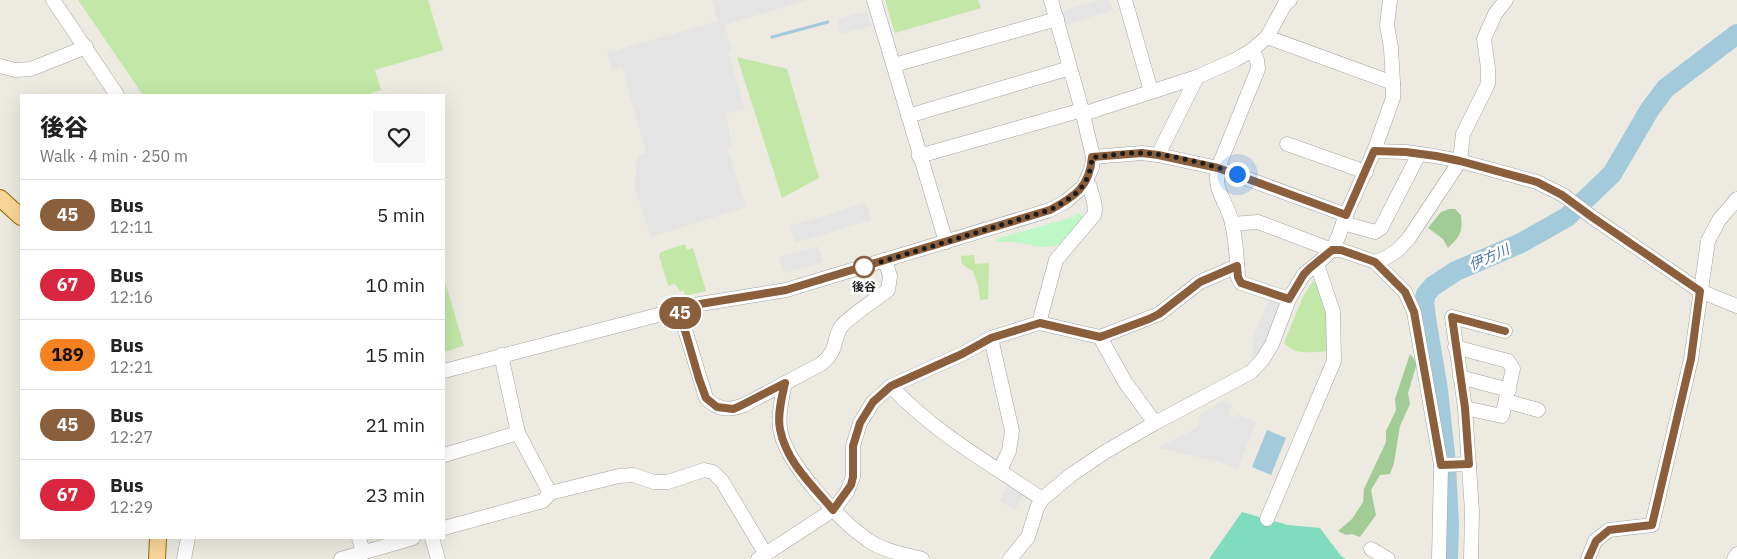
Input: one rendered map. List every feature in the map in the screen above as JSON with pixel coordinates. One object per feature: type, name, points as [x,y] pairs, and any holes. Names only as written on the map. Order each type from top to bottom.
[{"type":"main road","points":[[0,198],[20,217]]},
{"type":"main road","points":[[157,559],[158,539]]},
{"type":"street","points":[[54,0],[117,94]]},
{"type":"street","points":[[874,0],[946,242]]},
{"type":"street","points":[[445,371],[700,304],[786,290],[1050,210],[1064,202],[1084,186],[1092,167],[1092,157],[1083,112],[1052,0]]},
{"type":"street","points":[[1125,0],[1151,91]]},
{"type":"street","points":[[919,156],[1083,112],[1196,77],[1235,60],[1252,50],[1267,37],[1285,4],[1290,0]]},
{"type":"street","points":[[1010,559],[1028,537],[1037,508],[1042,499],[1071,476],[1105,452],[1154,423],[1251,372],[1263,359],[1272,344],[1289,299],[1304,274],[1332,250],[1366,172],[1393,98],[1391,48],[1387,25],[1390,0]]},
{"type":"street","points":[[1375,262],[1384,259],[1398,250],[1409,238],[1460,161],[1463,134],[1488,84],[1484,39],[1495,14],[1506,0]]},
{"type":"street","points":[[894,65],[1057,18]]},
{"type":"street","points":[[1267,37],[1393,83]]},
{"type":"street","points":[[0,66],[15,70],[31,69],[86,47]]},
{"type":"street","points":[[1252,50],[1257,60],[1258,69],[1218,168],[1217,188],[1226,205],[1232,224],[1238,277],[1241,283],[1289,299]]},
{"type":"street","points":[[908,116],[1070,68]]},
{"type":"street","points":[[1158,155],[1196,77]]},
{"type":"street","points":[[1287,144],[1366,172]]},
{"type":"street","points":[[1374,151],[1419,154],[1460,161],[1537,182],[1562,195],[1700,291],[1737,306]]},
{"type":"street","points":[[1092,157],[1130,153],[1158,155],[1218,168],[1375,232],[1381,228],[1419,154]]},
{"type":"street","points":[[1040,323],[1056,260],[1094,215],[1095,207],[1090,187],[1084,186]]},
{"type":"street","points":[[1588,559],[1596,541],[1609,530],[1652,525],[1691,359],[1708,241],[1719,220],[1737,198]]},
{"type":"street","points":[[1232,224],[1258,222],[1332,250],[1341,250],[1375,262],[1405,292],[1414,312],[1442,465],[1439,559]]},
{"type":"street","points":[[679,310],[706,398],[717,407],[733,409],[827,360],[834,348],[841,327],[888,290],[890,276],[885,260]]},
{"type":"street","points":[[1267,519],[1334,361],[1333,312],[1317,264]]},
{"type":"street","points":[[445,528],[543,501],[550,493],[619,476],[633,475],[654,482],[668,482],[704,470],[713,472],[722,481],[761,556],[833,510],[851,485],[853,477],[853,446],[860,423],[873,402],[891,386],[962,354],[991,338],[1040,323],[1100,337],[1154,316],[1200,282],[1237,266]]},
{"type":"street","points":[[1471,559],[1472,511],[1464,464],[1465,408],[1452,317],[1505,331]]},
{"type":"street","points":[[1100,337],[1125,382],[1154,423]]},
{"type":"street","points":[[991,338],[1012,431],[1010,451],[1000,470]]},
{"type":"street","points":[[1456,347],[1508,361],[1513,369],[1502,416],[1465,408]]},
{"type":"street","points":[[501,355],[518,433],[550,493]]},
{"type":"street","points":[[1460,376],[1508,395],[1538,410]]},
{"type":"street","points":[[785,383],[779,421],[780,430],[787,450],[796,466],[833,510],[868,540],[888,549],[922,559]]},
{"type":"street","points":[[891,386],[909,405],[960,444],[1042,499]]},
{"type":"street","points":[[445,455],[518,433]]},
{"type":"street","points":[[1442,465],[1464,464]]},
{"type":"street","points":[[184,559],[188,539]]},
{"type":"street","points":[[359,539],[363,552]]},
{"type":"street","points":[[340,559],[409,539]]},
{"type":"street","points":[[432,539],[438,559]]},
{"type":"street","points":[[1371,549],[1388,559]]},
{"type":"street","points":[[1734,559],[1737,554]]},
{"type":"green space","points":[[78,0],[428,0],[443,50],[375,70],[381,90],[371,94],[142,94]]},
{"type":"green space","points":[[885,0],[978,0],[981,8],[895,33]]},
{"type":"green space","points":[[737,57],[787,69],[819,178],[782,198]]},
{"type":"green space","points":[[1455,209],[1461,215],[1461,230],[1458,237],[1448,248],[1443,239],[1428,228],[1441,212]]},
{"type":"green space","points":[[1078,213],[1083,216],[1082,220],[1057,246],[1042,247],[1015,242],[996,242],[996,239],[1073,217]]},
{"type":"green space","points":[[685,244],[687,250],[693,248],[706,291],[685,296],[684,290],[680,291],[675,284],[668,286],[659,255],[661,252]]},
{"type":"green space","points":[[974,255],[975,264],[989,263],[988,299],[980,300],[978,285],[973,271],[961,262],[961,256]]},
{"type":"green space","points":[[445,281],[464,346],[445,352]]},
{"type":"green space","points":[[1313,281],[1317,284],[1327,312],[1328,351],[1299,352],[1284,343],[1303,297]]},
{"type":"green space","points":[[1410,354],[1417,363],[1408,393],[1410,404],[1400,426],[1394,463],[1390,474],[1380,475],[1371,490],[1376,515],[1360,537],[1352,534],[1346,535],[1338,531],[1352,519],[1363,502],[1364,489],[1386,442],[1386,431],[1396,410],[1395,399]]},
{"type":"green space","points":[[1242,512],[1288,525],[1320,528],[1341,556],[1346,559],[1209,559]]},
{"type":"shaded area","points":[[712,0],[807,0],[724,25],[732,50],[728,52],[745,109],[726,114],[732,145],[727,147],[746,207],[651,237],[635,188],[637,156],[646,153],[622,67],[612,70],[607,53],[718,21]]},
{"type":"shaded area","points":[[1100,0],[1109,0],[1113,10],[1063,26],[1059,12]]},
{"type":"shaded area","points":[[867,11],[872,26],[841,34],[837,19]]},
{"type":"shaded area","points":[[866,203],[871,220],[795,243],[790,226]]},
{"type":"shaded area","points":[[818,246],[823,262],[784,273],[779,257]]},
{"type":"shaded area","points":[[1268,301],[1279,304],[1264,345],[1253,360],[1253,338]]},
{"type":"shaded area","points":[[1222,401],[1232,405],[1228,415],[1235,418],[1237,414],[1256,422],[1238,469],[1220,462],[1158,448],[1198,427],[1200,415]]},
{"type":"shaded area","points":[[1010,482],[1026,490],[1015,510],[1000,501]]},
{"type":"water","points":[[1267,430],[1286,438],[1271,475],[1252,467]]},
{"type":"waterway","points":[[772,37],[828,22]]},
{"type":"waterway","name":"伊方川","points":[[1448,559],[1449,525],[1446,464],[1438,390],[1424,302],[1426,294],[1433,286],[1456,271],[1521,243],[1567,217],[1612,174],[1650,109],[1666,88],[1737,34]]},
{"type":"bus line","name":"45","points":[[1505,331],[1452,317],[1465,408],[1469,464],[1441,465],[1414,312],[1405,292],[1393,279],[1375,262],[1341,250],[1332,250],[1304,274],[1289,299],[1241,283],[1238,277],[1237,266],[1200,282],[1159,314],[1100,337],[1040,323],[991,338],[962,354],[891,386],[873,402],[860,423],[853,446],[853,477],[851,485],[833,510],[796,466],[787,450],[779,421],[785,383],[733,409],[717,407],[711,403],[706,398],[699,379],[679,310],[700,304],[786,290],[1050,210],[1064,202],[1084,186],[1092,167],[1092,157],[1142,153],[1218,168],[1346,215],[1374,151],[1406,152],[1436,156],[1480,166],[1537,182],[1562,195],[1700,291],[1691,359],[1652,525],[1609,530],[1596,541],[1588,559]]},
{"type":"place","name":"後谷","points":[[864,267]]},
{"type":"route","points":[[864,267],[1050,210],[1064,202],[1084,186],[1092,167],[1092,157],[1142,153],[1218,168],[1237,174]]}]
